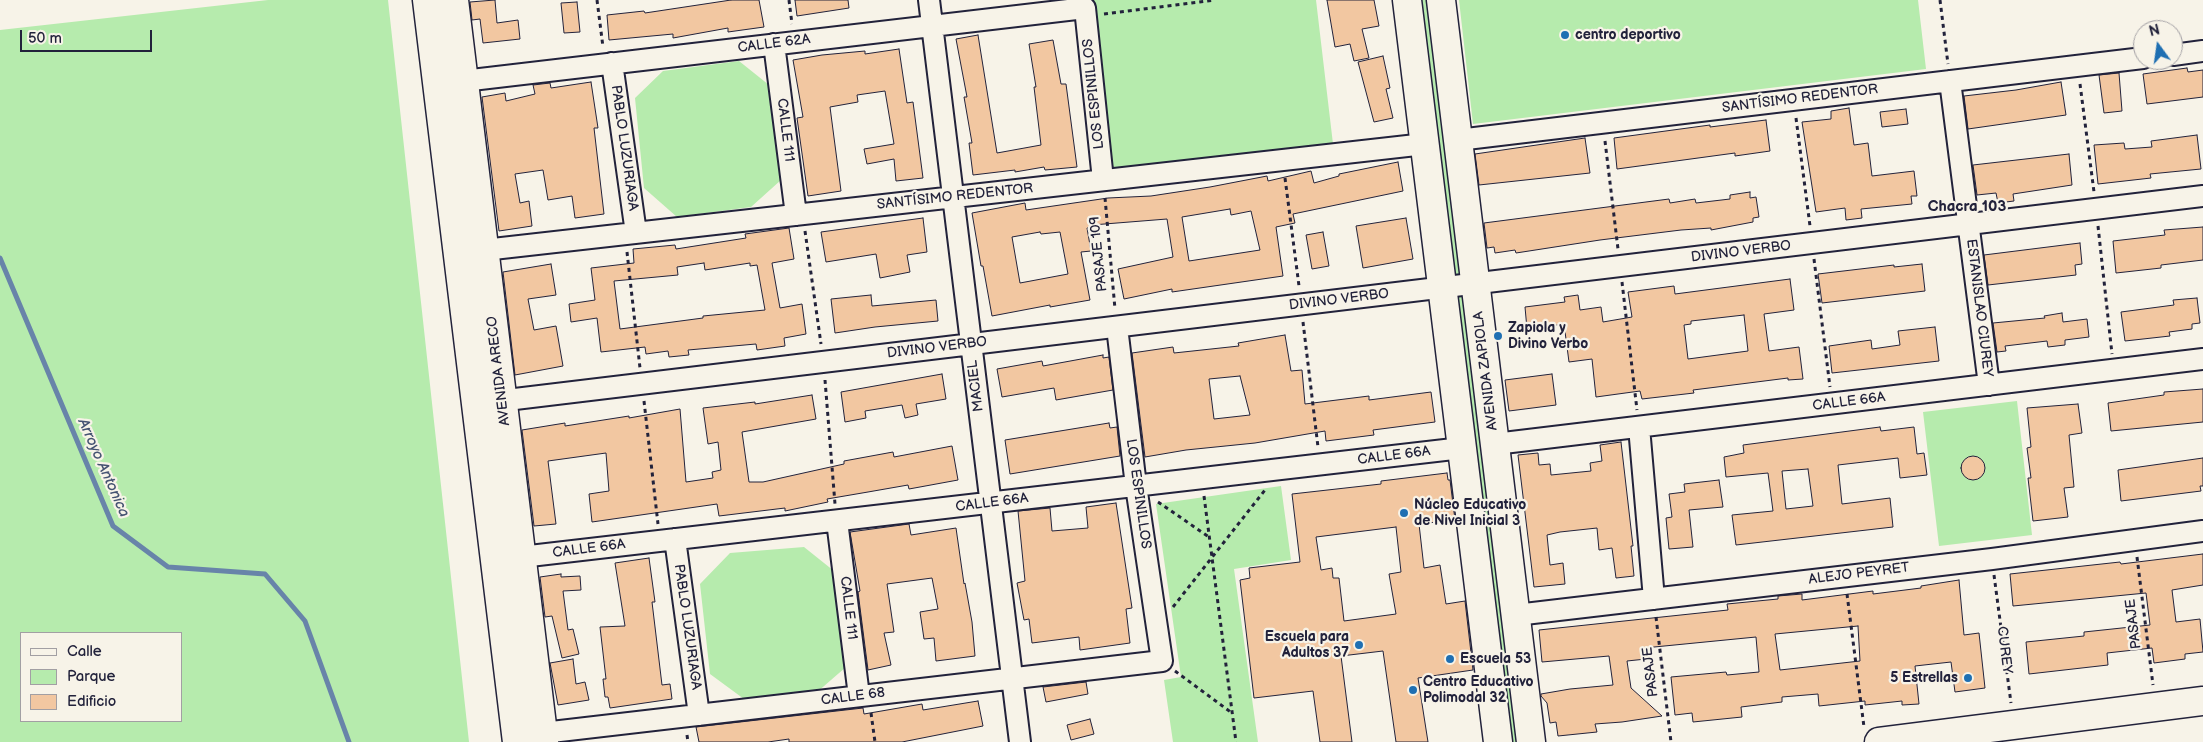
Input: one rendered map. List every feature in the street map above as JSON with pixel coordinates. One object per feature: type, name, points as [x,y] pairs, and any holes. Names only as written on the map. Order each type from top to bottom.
[{"type":"main road","name":"AVENIDA ARECO","points":[[427,0],[517,742]]},
{"type":"main road","name":"AVENIDA ARECO","points":[[454,0],[543,738]]},
{"type":"main road","points":[[1407,0],[1498,742]]},
{"type":"main road","name":"AVENIDA ZAPIOLA","points":[[1441,0],[1531,742]]},
{"type":"main road","points":[[1872,737],[2015,734],[2155,706],[2203,701]]},
{"type":"street","name":"MACIEL","points":[[929,0],[1020,742]]},
{"type":"street","name":"CALLE 62A","points":[[463,81],[932,26],[1085,12]]},
{"type":"street","name":"LOS ESPINILLOS","points":[[1085,12],[1103,180]]},
{"type":"street","name":"CALLE 111","points":[[774,44],[796,215]]},
{"type":"street","points":[[2183,54],[2203,51]]},
{"type":"street","name":"SANTÍSIMO REDENTOR","points":[[1458,140],[2133,59]]},
{"type":"street","name":"PABLO LUZURIAGA","points":[[608,64],[636,233]]},
{"type":"street","name":"ESTANISLAO CIUREY","points":[[1950,81],[1989,385]]},
{"type":"street","name":"SANTÍSIMO REDENTOR","points":[[484,250],[1425,144]]},
{"type":"street","name":"DIVINO VERBO","points":[[476,404],[2203,196]]},
{"type":"street","name":"LOS ESPINILLOS","points":[[1117,326],[1136,486],[1162,661]]},
{"type":"street","name":"CALLE 66A","points":[[1495,444],[2203,358]]},
{"type":"street","points":[[1639,427],[1654,599]]},
{"type":"street","name":"CALLE 66A","points":[[521,557],[1462,448]]},
{"type":"street","name":"CALLE 111","points":[[837,521],[864,696]]},
{"type":"street","name":"ALEJO PEYRET","points":[[1516,615],[1992,559],[2203,531]]},
{"type":"street","name":"PABLO LUZURIAGA","points":[[675,540],[698,715]]},
{"type":"street","name":"CALLE 68","points":[[543,738],[698,715],[1162,661]]},
{"type":"path","points":[[597,0],[608,64]]},
{"type":"path","points":[[789,0],[794,42]]},
{"type":"path","points":[[1085,12],[1215,0]]},
{"type":"path","points":[[1940,0],[1950,81]]},
{"type":"path","name":"PASAJE 109","points":[[1103,180],[1117,326]]},
{"type":"path","points":[[1157,627],[1282,469]]},
{"type":"path","points":[[1201,478],[1236,742]]},
{"type":"path","points":[[1136,486],[1209,537]]},
{"type":"path","name":"PASAJE","points":[[2135,539],[2155,706]]},
{"type":"path","name":"CUREY","points":[[1992,559],[2015,734]]},
{"type":"path","points":[[1845,576],[1872,737]]},
{"type":"path","name":"PASAJE","points":[[1654,599],[1671,742]]},
{"type":"path","points":[[1162,661],[1233,714]]},
{"type":"path","points":[[864,696],[875,742]]},
{"type":"green space","points":[[268,0],[388,0],[469,742],[0,742],[0,30]]},
{"type":"green space","points":[[1088,0],[1316,0],[1333,144],[1113,169]]},
{"type":"green space","points":[[1416,0],[1431,0],[1521,742],[1505,742]]},
{"type":"green space","points":[[1459,0],[1918,0],[1926,69],[1473,124]]},
{"type":"green space","points":[[739,61],[769,85],[781,180],[751,207],[677,217],[644,188],[635,98],[663,71]]},
{"type":"green space","points":[[2017,401],[2032,535],[1939,546],[1923,412]]},
{"type":"green space","points":[[1281,486],[1291,560],[1234,569],[1258,742],[1173,742],[1164,680],[1181,677],[1156,504]]},
{"type":"green space","points":[[804,547],[834,571],[846,667],[816,693],[744,699],[710,674],[700,584],[730,553]]},
{"type":"building","points":[[495,0],[497,23],[518,20],[520,39],[483,43],[480,19],[472,20],[470,2]]},
{"type":"building","points":[[731,0],[759,0],[764,27],[728,32],[728,28],[673,38],[673,34],[609,40],[607,15],[644,11],[645,13]]},
{"type":"building","points":[[795,0],[848,0],[849,8],[797,16]]},
{"type":"building","points":[[1327,0],[1374,0],[1379,26],[1362,29],[1369,58],[1354,61],[1350,44],[1335,47]]},
{"type":"building","points":[[577,2],[580,32],[564,33],[561,3]]},
{"type":"building","points":[[978,35],[997,153],[1041,145],[1034,87],[1036,87],[1029,44],[1053,40],[1061,84],[1066,84],[1077,167],[1045,170],[1044,167],[1015,172],[1015,170],[973,175],[969,143],[972,143],[964,97],[967,97],[956,39]]},
{"type":"building","points":[[899,49],[907,103],[913,102],[923,178],[896,181],[894,159],[867,164],[864,149],[894,144],[885,91],[857,95],[858,102],[830,107],[841,191],[808,196],[797,118],[803,117],[793,60],[822,55],[865,51],[865,54]]},
{"type":"building","points":[[1383,56],[1390,88],[1386,89],[1393,118],[1374,122],[1358,62]]},
{"type":"building","points":[[2187,68],[2188,72],[2203,70],[2203,97],[2147,104],[2143,74]]},
{"type":"building","points":[[2119,73],[2122,111],[2104,113],[2099,75]]},
{"type":"building","points":[[591,82],[598,128],[594,128],[604,214],[575,218],[572,196],[548,200],[543,170],[515,174],[520,203],[529,201],[532,226],[499,231],[482,97],[505,93],[506,101],[535,94],[533,85],[550,83],[551,88]]},
{"type":"building","points":[[2061,82],[2066,115],[1968,129],[1964,96]]},
{"type":"building","points":[[1849,108],[1854,145],[1868,143],[1872,176],[1914,171],[1917,196],[1911,196],[1912,204],[1861,209],[1862,218],[1846,220],[1845,208],[1816,212],[1802,122],[1831,119],[1831,111]]},
{"type":"building","points":[[1906,109],[1908,124],[1882,127],[1880,112]]},
{"type":"building","points":[[1766,120],[1770,151],[1735,156],[1735,153],[1617,169],[1614,138],[1710,125],[1710,127]]},
{"type":"building","points":[[2197,135],[2201,169],[2150,174],[2151,178],[2098,184],[2094,145],[2124,143],[2125,149],[2152,147],[2151,141]]},
{"type":"building","points":[[1585,138],[1590,173],[1479,185],[1475,154]]},
{"type":"building","points":[[2069,154],[2072,185],[2013,194],[2014,201],[1998,203],[1996,193],[1977,195],[1973,165]]},
{"type":"building","points":[[1398,162],[1403,191],[1293,214],[1295,223],[1276,227],[1283,276],[1172,292],[1172,289],[1124,299],[1118,269],[1173,257],[1167,219],[1092,225],[1092,227],[1087,228],[1091,251],[1081,252],[1090,300],[1050,307],[1050,305],[992,316],[972,213],[1025,203],[1026,210],[1108,198],[1151,196],[1267,176],[1268,181],[1311,171],[1314,183],[1339,176],[1339,174]],"holes":[[[1230,209],[1231,215],[1251,211],[1260,250],[1189,261],[1182,217]],[[1040,232],[1041,234],[1060,232],[1068,274],[1020,283],[1012,237]]]},
{"type":"building","points":[[1750,192],[1750,198],[1756,197],[1759,217],[1753,218],[1753,222],[1711,230],[1711,228],[1681,230],[1516,253],[1515,250],[1495,253],[1494,247],[1487,248],[1484,223],[1669,199],[1670,203],[1695,199],[1696,203],[1730,199],[1730,195]]},
{"type":"building","points":[[923,218],[927,252],[907,255],[910,272],[880,278],[876,254],[826,262],[821,232]]},
{"type":"building","points":[[1406,218],[1413,259],[1363,268],[1356,226]]},
{"type":"building","points":[[2203,227],[2203,260],[2161,265],[2161,268],[2116,273],[2113,241],[2165,235],[2164,230]]},
{"type":"building","points":[[789,228],[794,259],[772,263],[780,308],[802,304],[806,334],[784,338],[785,346],[757,350],[756,344],[688,350],[689,355],[669,357],[668,351],[646,354],[645,347],[601,352],[597,318],[571,322],[569,304],[595,300],[591,268],[634,263],[633,249],[675,245],[676,249],[746,238],[745,234]],"holes":[[[704,263],[705,270],[750,263],[750,266],[757,265],[765,310],[703,316],[703,318],[620,329],[614,281],[678,275],[677,267]]]},
{"type":"building","points":[[1323,232],[1329,266],[1312,269],[1306,235]]},
{"type":"building","points":[[2080,243],[2082,264],[2075,265],[2076,275],[1988,285],[1984,255]]},
{"type":"building","points":[[551,264],[556,295],[528,299],[534,330],[556,326],[563,366],[515,375],[503,272]]},
{"type":"building","points":[[1922,264],[1925,291],[1822,303],[1818,274],[1894,265],[1894,267]]},
{"type":"building","points":[[1790,279],[1794,310],[1764,314],[1769,351],[1799,347],[1803,379],[1788,380],[1788,378],[1693,390],[1694,393],[1642,399],[1640,391],[1596,397],[1592,359],[1569,362],[1564,324],[1527,329],[1525,307],[1565,302],[1564,297],[1578,295],[1580,310],[1601,307],[1603,322],[1632,317],[1628,292],[1674,286],[1675,294]],"holes":[[[1744,315],[1748,351],[1688,359],[1684,325],[1691,324],[1691,321]]]},
{"type":"building","points":[[871,295],[872,306],[936,300],[938,321],[835,333],[831,299]]},
{"type":"building","points":[[2197,298],[2200,323],[2192,324],[2192,329],[2169,332],[2170,336],[2125,341],[2121,312],[2174,305],[2173,300]]},
{"type":"building","points":[[2062,313],[2063,322],[2087,319],[2089,337],[2065,340],[2065,345],[2048,347],[2047,341],[2005,346],[2006,351],[1997,352],[1993,323],[2045,318],[2044,316]]},
{"type":"building","points":[[1935,327],[1939,361],[1832,373],[1829,346],[1871,340],[1872,349],[1900,345],[1898,331]]},
{"type":"building","points":[[1285,335],[1291,371],[1302,370],[1305,404],[1369,396],[1369,400],[1431,392],[1435,422],[1373,430],[1374,435],[1326,441],[1325,431],[1255,443],[1186,450],[1145,457],[1132,353],[1173,347],[1174,353],[1239,346],[1238,343]],"holes":[[[1240,376],[1250,415],[1214,419],[1209,379]]]},
{"type":"building","points":[[1103,355],[1103,358],[1109,357],[1113,390],[1056,400],[1054,388],[1002,397],[997,369],[1042,361],[1043,366]]},
{"type":"building","points":[[942,374],[946,399],[916,404],[918,415],[905,418],[902,405],[865,411],[866,418],[845,422],[841,392]]},
{"type":"building","points":[[1552,374],[1556,405],[1509,411],[1505,380]]},
{"type":"building","points":[[2203,389],[2203,422],[2111,431],[2108,403],[2164,395],[2164,392]]},
{"type":"building","points":[[812,395],[816,419],[742,432],[749,482],[763,482],[844,464],[844,461],[893,452],[894,457],[952,446],[958,480],[909,489],[908,485],[827,499],[828,502],[785,511],[785,508],[719,516],[717,504],[592,522],[589,494],[609,491],[606,453],[548,461],[556,524],[534,526],[522,430],[565,423],[565,426],[629,416],[629,418],[680,409],[686,482],[713,478],[712,472],[721,470],[718,442],[708,444],[703,408],[755,402],[755,404]]},
{"type":"building","points":[[2078,404],[2082,433],[2069,435],[2074,487],[2064,488],[2068,517],[2033,521],[2028,478],[2031,478],[2027,448],[2031,447],[2027,408]]},
{"type":"building","points":[[1109,423],[1110,428],[1117,427],[1120,456],[1010,474],[1005,440]]},
{"type":"building","points":[[1880,427],[1881,431],[1914,427],[1917,454],[1924,453],[1927,475],[1900,478],[1898,458],[1838,465],[1842,504],[1890,498],[1893,527],[1736,545],[1732,515],[1773,511],[1768,473],[1726,477],[1724,457],[1744,453],[1743,445]],"holes":[[[1808,469],[1813,506],[1786,509],[1782,471]]]},
{"type":"building","points":[[1621,442],[1633,546],[1631,546],[1634,576],[1616,578],[1612,548],[1599,550],[1597,528],[1560,532],[1547,535],[1550,565],[1563,563],[1565,584],[1534,587],[1518,455],[1538,453],[1539,465],[1550,464],[1551,475],[1591,471],[1590,463],[1602,461],[1600,445]]},
{"type":"building","points":[[1973,456],[1982,459],[1985,468],[1982,477],[1973,480],[1964,477],[1961,468],[1964,459]]},
{"type":"building","points":[[2203,458],[2203,486],[2200,486],[2201,491],[2121,501],[2118,470]]},
{"type":"building","points":[[1447,473],[1448,480],[1450,480],[1455,520],[1419,524],[1424,568],[1440,565],[1446,604],[1465,601],[1473,670],[1418,678],[1428,742],[1396,742],[1383,651],[1341,656],[1352,742],[1320,742],[1313,691],[1254,698],[1240,580],[1250,578],[1249,568],[1300,562],[1292,494],[1381,484],[1381,481]],"holes":[[[1396,527],[1401,572],[1389,574],[1396,614],[1344,621],[1339,578],[1333,578],[1332,568],[1321,570],[1316,537]]]},
{"type":"building","points":[[1719,480],[1723,507],[1689,510],[1693,547],[1669,549],[1666,518],[1672,517],[1669,494],[1685,492],[1684,484]]},
{"type":"building","points":[[1116,503],[1132,608],[1126,609],[1130,643],[1080,650],[1079,637],[1032,643],[1029,619],[1024,620],[1017,583],[1025,581],[1018,511],[1050,508],[1052,531],[1088,528],[1086,507]]},
{"type":"building","points":[[909,524],[911,535],[956,528],[964,584],[972,622],[975,656],[936,661],[934,638],[924,639],[920,612],[938,609],[932,578],[887,584],[894,632],[884,633],[891,665],[868,670],[858,592],[860,591],[850,532]]},
{"type":"building","points":[[2203,554],[2203,585],[2172,590],[2176,622],[2200,619],[2203,652],[2185,654],[2185,659],[2154,663],[2152,648],[2107,653],[2108,665],[2029,674],[2026,642],[2084,636],[2084,632],[2150,625],[2146,593],[2013,606],[2010,574]]},
{"type":"building","points":[[649,558],[662,685],[670,684],[672,699],[610,708],[608,697],[605,697],[603,679],[606,679],[600,627],[625,626],[615,563]]},
{"type":"building","points":[[561,574],[561,577],[580,576],[581,590],[563,591],[568,630],[573,629],[579,654],[562,658],[552,616],[545,617],[540,577]]},
{"type":"building","points":[[1959,580],[1964,635],[1979,633],[1985,688],[1955,692],[1951,662],[1915,666],[1919,704],[1902,705],[1902,701],[1865,705],[1865,701],[1819,706],[1818,694],[1782,697],[1782,702],[1741,707],[1742,717],[1693,722],[1692,713],[1675,715],[1671,677],[1726,672],[1727,675],[1759,672],[1756,637],[1644,648],[1646,659],[1627,661],[1631,688],[1662,716],[1595,724],[1597,732],[1558,736],[1556,722],[1550,723],[1547,703],[1541,696],[1541,694],[1570,689],[1613,685],[1609,656],[1542,662],[1539,630],[1728,610],[1727,604],[1778,599],[1778,596],[1802,594],[1802,600],[1873,591],[1873,594],[1921,588],[1921,586]],"holes":[[[1858,626],[1860,661],[1780,670],[1775,634]]]},
{"type":"building","points":[[573,659],[576,684],[585,682],[589,700],[558,705],[550,663]]},
{"type":"building","points":[[1086,682],[1088,694],[1046,702],[1043,687]]},
{"type":"building","points":[[978,701],[983,726],[902,742],[789,742],[789,739],[768,742],[699,742],[696,727],[863,708],[864,714],[922,704],[923,710]]},
{"type":"building","points":[[1090,719],[1094,734],[1071,740],[1067,725]]},
{"type":"waterway","name":"Arroyo Antonica","points":[[0,258],[113,526],[168,567],[265,574],[305,621],[349,742]]},
{"type":"place","name":"centro deportivo","points":[[1565,35]]},
{"type":"place","name":"Zapiola y Divino Verbo","points":[[1498,336]]},
{"type":"place","name":"Núcleo Educativo de Nivel Inicial 3","points":[[1404,513]]},
{"type":"place","name":"Escuela para Adultos 37","points":[[1359,645]]},
{"type":"place","name":"Escuela 53","points":[[1450,659]]},
{"type":"place","name":"5 Estrellas","points":[[1968,678]]},
{"type":"place","name":"Centro Educativo Polimodal 32","points":[[1413,690]]},
{"type":"district","name":"Chacra 103","points":[[1967,207]]}]
